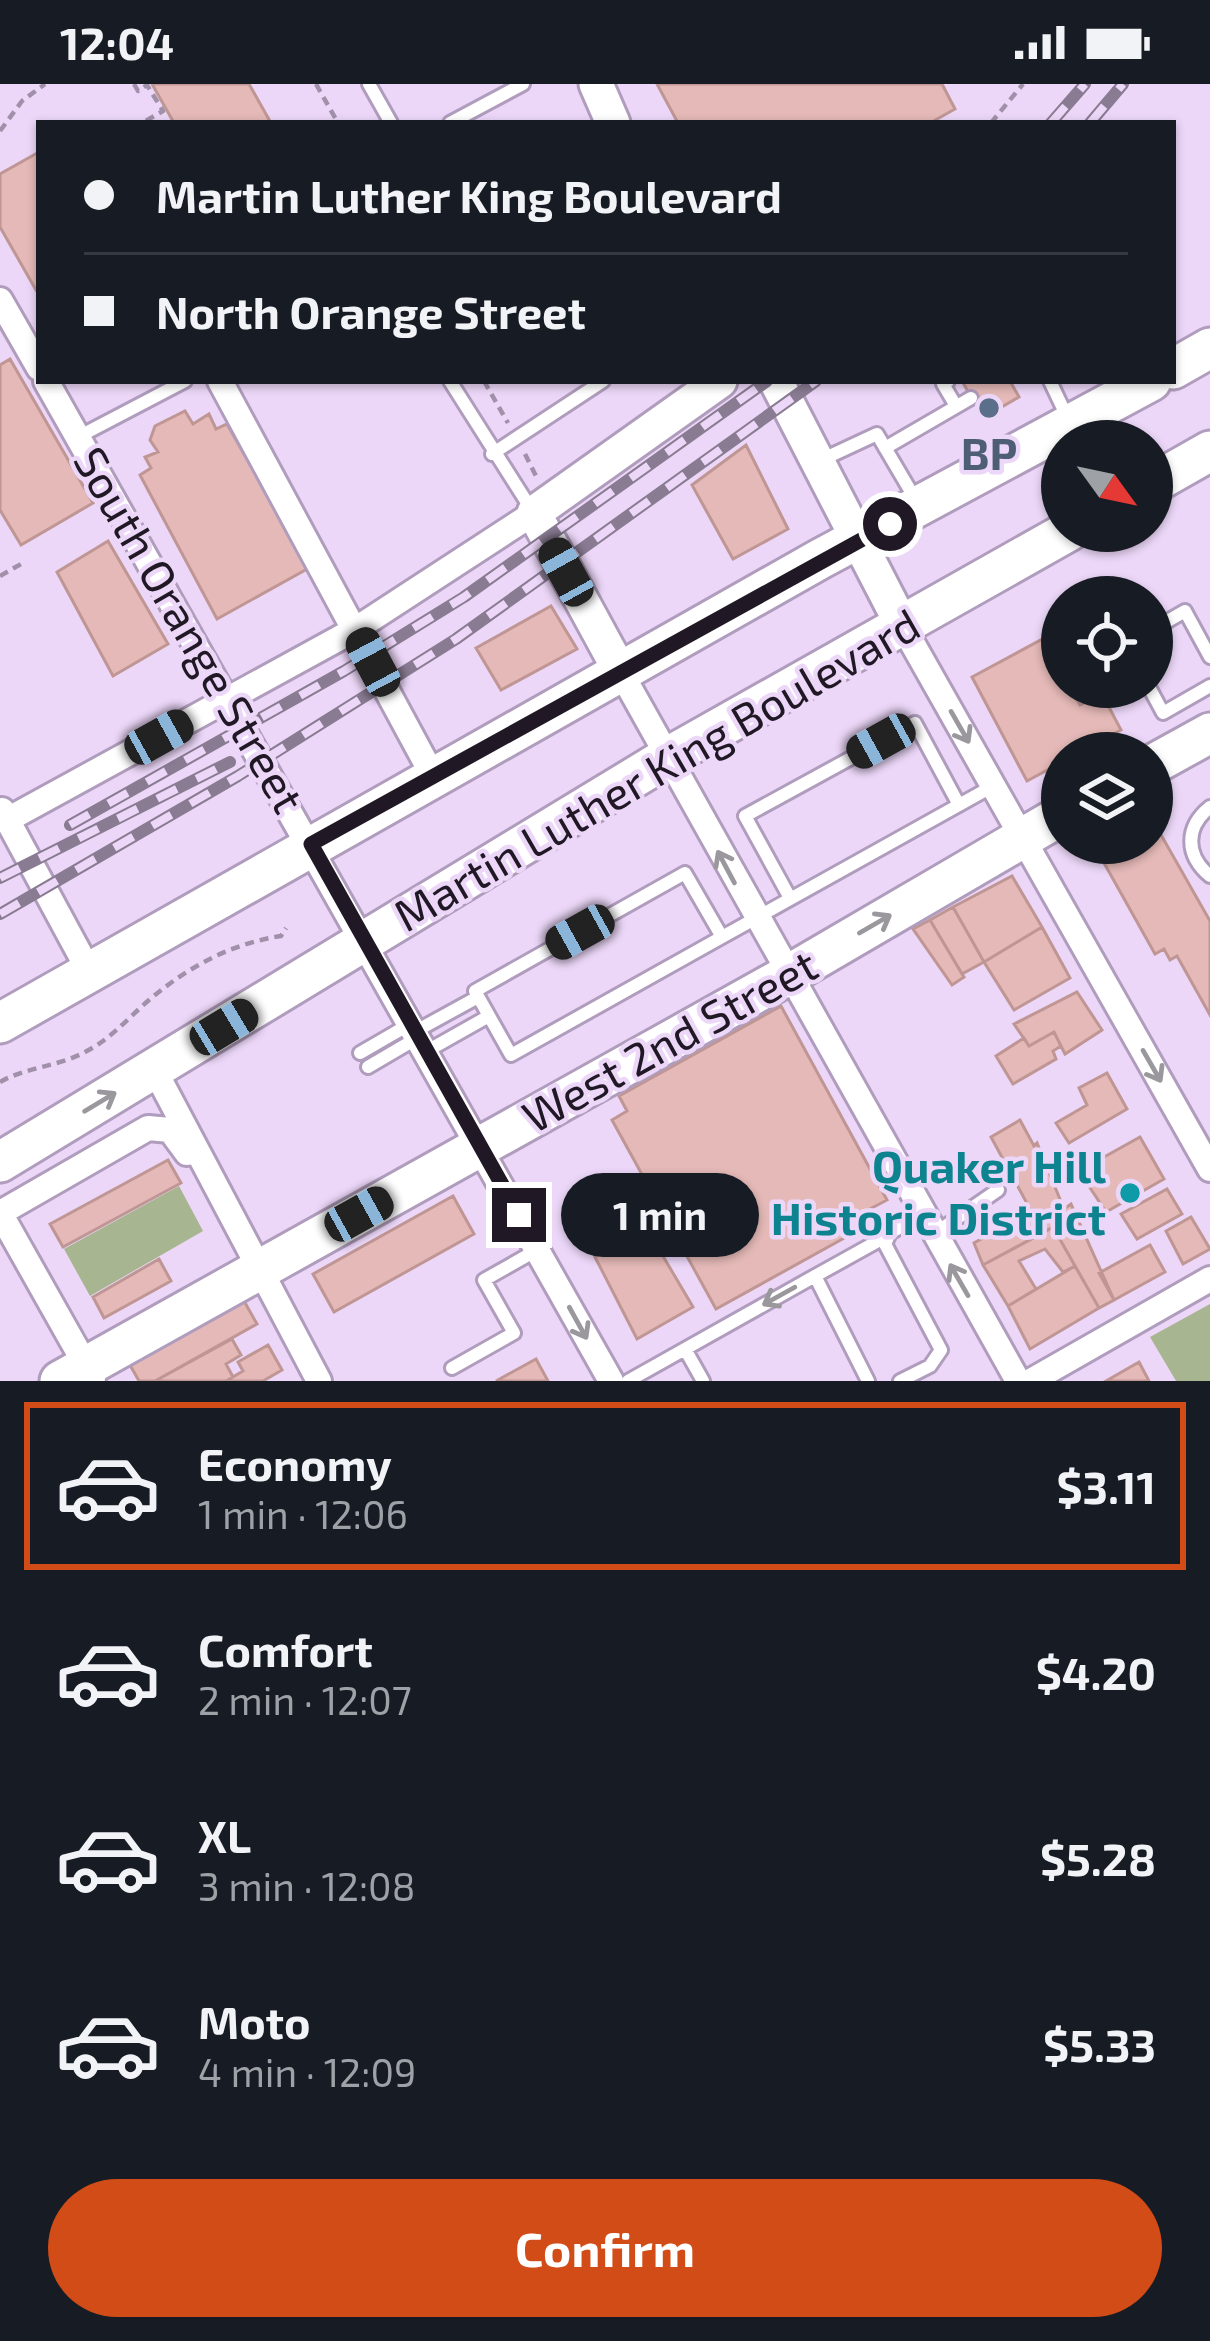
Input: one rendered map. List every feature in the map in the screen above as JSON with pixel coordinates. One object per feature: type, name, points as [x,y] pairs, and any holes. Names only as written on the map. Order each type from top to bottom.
[{"type":"main road","points":[[1176,367],[1210,348]]},
{"type":"main road","points":[[1080,420],[1146,384]]},
{"type":"main road","points":[[0,1023],[620,671],[1041,441]]},
{"type":"main road","points":[[1173,472],[1210,451]]},
{"type":"main road","name":"Martin Luther King Boulevard","points":[[0,1162],[668,757],[1041,547]]},
{"type":"main road","points":[[1173,753],[1210,733]]},
{"type":"main road","name":"West 2nd Street","points":[[80,1376],[1041,827]]},
{"type":"street","points":[[596,84],[612,120]]},
{"type":"street","points":[[0,300],[36,363]]},
{"type":"street","name":"South Orange Street","points":[[48,384],[610,1381]]},
{"type":"street","points":[[222,384],[433,776]]},
{"type":"street","points":[[89,971],[4,813],[356,629],[534,513],[716,384]]},
{"type":"street","points":[[778,384],[902,625],[1210,1169]]},
{"type":"street","points":[[534,513],[754,918],[1018,1381]]},
{"type":"street","points":[[154,1070],[319,1381]]},
{"type":"street","points":[[80,1376],[0,1213],[148,1128],[161,1126],[170,1130],[224,1203]]},
{"type":"street","points":[[1031,1381],[1210,1279]]},
{"type":"lane","points":[[369,84],[390,120]]},
{"type":"lane","points":[[456,120],[523,84]]},
{"type":"lane","points":[[78,437],[179,384]]},
{"type":"lane","points":[[452,384],[492,454],[534,513]]},
{"type":"lane","points":[[492,454],[598,384]]},
{"type":"lane","points":[[943,384],[956,406]]},
{"type":"lane","points":[[1051,384],[1069,420]]},
{"type":"lane","points":[[885,448],[971,398]]},
{"type":"lane","points":[[818,462],[877,434],[920,508]]},
{"type":"lane","points":[[1173,618],[1185,611],[1210,656]]},
{"type":"lane","points":[[1173,707],[1210,686]]},
{"type":"lane","points":[[790,898],[745,816],[915,722],[959,805]]},
{"type":"lane","points":[[722,937],[686,873],[475,991],[511,1055],[994,785]]},
{"type":"lane","points":[[1210,807],[1196,820],[1190,836],[1202,869],[1210,877]]},
{"type":"lane","points":[[368,1067],[478,997]]},
{"type":"lane","points":[[359,1053],[488,1016]]},
{"type":"lane","points":[[628,1381],[887,1236],[927,1224],[998,1190]]},
{"type":"lane","points":[[887,1236],[892,1264],[941,1350],[930,1366],[900,1381]]},
{"type":"lane","points":[[452,1368],[514,1333],[484,1280],[538,1250]]},
{"type":"lane","points":[[815,1276],[868,1381]]},
{"type":"lane","points":[[685,1349],[703,1381]]},
{"type":"path","points":[[0,131],[22,101],[45,84]]},
{"type":"path","points":[[134,84],[138,91],[147,85],[164,111],[148,120]]},
{"type":"path","points":[[316,84],[336,120]]},
{"type":"path","points":[[994,120],[1023,84]]},
{"type":"path","points":[[0,576],[21,564]]},
{"type":"path","points":[[0,1082],[19,1071],[48,1070],[85,1053],[194,967],[233,948],[281,937],[286,928]]},
{"type":"green space","points":[[179,1186],[203,1231],[90,1296],[64,1249]]},
{"type":"green space","points":[[1210,1304],[1210,1381],[1176,1381],[1150,1337]]},
{"type":"building","points":[[152,84],[249,84],[269,120],[172,120]]},
{"type":"building","points":[[657,84],[942,84],[955,109],[935,120],[676,120]]},
{"type":"building","points":[[36,154],[36,290],[0,227],[0,174]]},
{"type":"building","points":[[10,359],[93,503],[21,545],[0,510],[0,365]]},
{"type":"building","name":"BP","points":[[964,384],[1012,384],[1019,397],[983,418]]},
{"type":"building","points":[[185,411],[193,424],[209,414],[216,429],[227,424],[309,568],[217,619],[140,475],[151,468],[145,457],[158,452],[150,440],[155,426]]},
{"type":"building","points":[[746,445],[788,529],[733,559],[692,485]]},
{"type":"building","points":[[108,541],[168,644],[113,676],[57,572]]},
{"type":"building","points":[[551,606],[577,649],[501,690],[476,648]]},
{"type":"building","points":[[1041,640],[1041,708],[1109,708],[1121,730],[1041,732],[1041,773],[1027,781],[972,677]]},
{"type":"building","points":[[1173,856],[1210,921],[1210,1015],[1177,956],[1170,960],[1164,949],[1155,954],[1105,864],[1173,864]]},
{"type":"building","points":[[1012,876],[1042,927],[984,962],[953,907]]},
{"type":"building","points":[[953,907],[984,962],[962,974],[930,920]]},
{"type":"building","points":[[930,920],[964,977],[952,985],[913,929]]},
{"type":"building","points":[[1042,927],[1070,978],[1014,1010],[984,962]]},
{"type":"building","points":[[1077,992],[1102,1030],[1065,1054],[1054,1032],[1029,1046],[1014,1024]]},
{"type":"building","points":[[781,1006],[887,1200],[868,1210],[875,1221],[716,1309],[612,1120],[627,1111],[619,1096]]},
{"type":"building","points":[[1054,1032],[1061,1046],[1053,1051],[1056,1059],[1013,1084],[996,1056],[1024,1038],[1029,1046]]},
{"type":"building","points":[[1107,1073],[1127,1109],[1069,1143],[1056,1123],[1087,1105],[1079,1088]]},
{"type":"building","points":[[1020,1120],[1034,1146],[1037,1143],[1064,1209],[1071,1204],[1114,1300],[1099,1308],[1053,1227],[1043,1233],[991,1137]]},
{"type":"building","points":[[1140,1137],[1164,1179],[1106,1212],[1079,1171]]},
{"type":"building","points":[[168,1160],[181,1183],[63,1247],[50,1224]]},
{"type":"building","points":[[1167,1189],[1182,1214],[1137,1239],[1121,1214]]},
{"type":"building","points":[[453,1196],[474,1234],[334,1312],[313,1274]]},
{"type":"building","points":[[1030,1212],[1043,1233],[983,1265],[974,1243]]},
{"type":"building","points":[[1191,1217],[1210,1249],[1183,1264],[1166,1231]]},
{"type":"building","points":[[1053,1227],[1075,1266],[1063,1272],[1045,1249],[1019,1261],[1036,1289],[1008,1306],[983,1265]]},
{"type":"building","points":[[647,1229],[693,1307],[637,1339],[595,1257]]},
{"type":"building","points":[[1150,1245],[1165,1272],[1114,1300],[1099,1273]]},
{"type":"building","points":[[159,1259],[171,1281],[104,1318],[93,1297]]},
{"type":"building","points":[[1075,1266],[1099,1308],[1030,1349],[1008,1306]]},
{"type":"building","points":[[244,1301],[257,1324],[155,1381],[139,1381],[130,1365]]},
{"type":"building","points":[[232,1339],[241,1355],[226,1364],[233,1377],[226,1381],[155,1381]]},
{"type":"building","points":[[268,1345],[282,1370],[263,1381],[226,1381],[243,1371],[238,1362]]},
{"type":"building","points":[[536,1359],[548,1381],[496,1381]]},
{"type":"building","points":[[1139,1362],[1149,1381],[1106,1381]]},
{"type":"railway","points":[[1054,120],[1085,84]]},
{"type":"railway","points":[[1093,120],[1123,84]]},
{"type":"railway","points":[[70,825],[344,671],[464,597],[763,384]]},
{"type":"railway","points":[[0,914],[238,776],[456,639],[812,384]]},
{"type":"railway","points":[[0,878],[230,762]]},
{"type":"place","name":"BP","points":[[989,408]]},
{"type":"place","name":"Quaker Hill Historic District","points":[[1130,1193]]},
{"type":"route","points":[[519,1215],[311,844],[890,524]]}]
